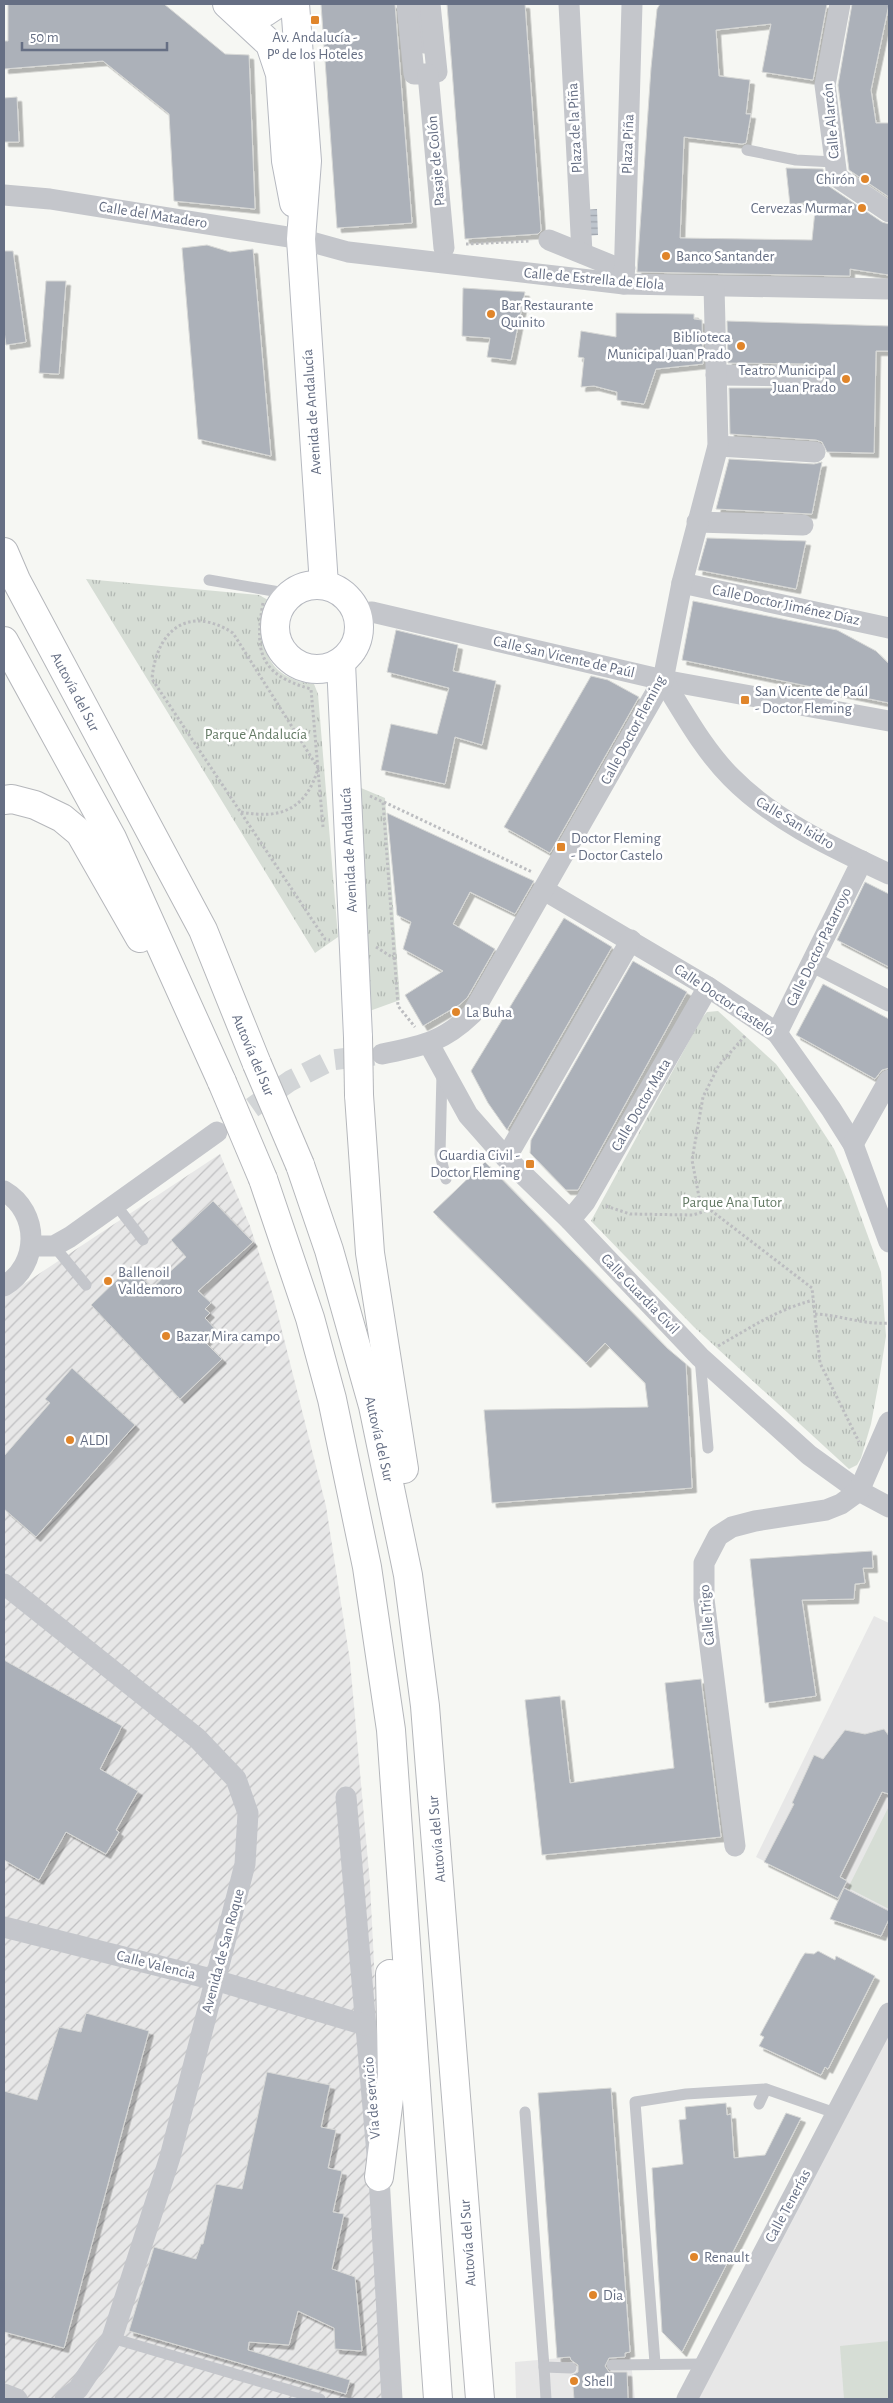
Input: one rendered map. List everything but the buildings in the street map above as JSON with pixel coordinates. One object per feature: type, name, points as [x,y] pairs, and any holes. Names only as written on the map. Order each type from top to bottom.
[{"type":"main road","points":[[235,10],[265,12],[277,4]]},
{"type":"main road","name":"Avenida de Andalucía","points":[[295,4],[307,161],[301,239]]},
{"type":"main road","name":"Avenida de Andalucía","points":[[235,10],[270,44],[280,74],[286,161],[301,239],[324,585]]},
{"type":"main road","name":"Autovía del Sur","points":[[4,552],[16,580],[202,930],[300,1165],[330,1250],[373,1406],[408,1575],[426,1716],[480,2399]]},
{"type":"main road","points":[[324,585],[346,596],[357,613],[359,634],[354,649],[341,663],[331,667],[315,669],[300,666],[282,651],[276,638],[275,623],[284,591],[324,585]]},
{"type":"main road","points":[[4,642],[112,838],[222,1082],[263,1179],[310,1318],[332,1399],[367,1567],[391,1730],[438,2399]]},
{"type":"main road","name":"Avenida de Andalucía","points":[[341,663],[359,1094],[370,1253],[409,1506],[408,1575]]},
{"type":"main road","points":[[4,800],[12,799],[35,805],[62,818],[80,833],[150,956],[205,1044]]},
{"type":"main road","points":[[379,2177],[392,2075],[392,2003],[381,1814],[391,1730]]},
{"type":"main road","points":[[477,2354],[494,2399]]},
{"type":"street","points":[[407,4],[414,74],[428,74]]},
{"type":"street","name":"Pasaje de Colón","points":[[430,4],[436,72],[428,74],[443,247]]},
{"type":"street","name":"Plaza de la Piña","points":[[570,4],[582,253]]},
{"type":"street","name":"Plaza Piña","points":[[624,276],[632,4]]},
{"type":"street","name":"Calle Alarcón","points":[[840,4],[825,85],[837,177],[889,212]]},
{"type":"street","name":"Calle del Matadero","points":[[4,195],[50,199],[301,239]]},
{"type":"street","name":"Calle de Estrella de Elola","points":[[301,239],[348,252],[624,276],[714,286],[889,288]]},
{"type":"street","points":[[549,240],[618,268],[624,276]]},
{"type":"street","name":"Calle Doctor Fleming","points":[[382,1054],[429,1044],[458,1027],[472,1014],[664,680],[682,583],[718,446],[714,286]]},
{"type":"street","points":[[716,375],[814,376]]},
{"type":"street","points":[[718,446],[816,452]]},
{"type":"street","points":[[697,522],[803,525]]},
{"type":"street","name":"Calle Doctor Jiménez Díaz","points":[[682,583],[889,628]]},
{"type":"street","name":"Calle San Vicente de Paúl","points":[[357,613],[378,613],[664,680],[889,720]]},
{"type":"street","name":"Calle San Isidro","points":[[664,680],[706,748],[730,777],[754,799],[789,822],[889,874]]},
{"type":"street","name":"Calle Doctor Patarroyo","points":[[777,1033],[862,861]]},
{"type":"street","name":"Calle Doctor Casteló","points":[[547,885],[777,1033],[831,1109],[853,1144],[889,1242]]},
{"type":"street","points":[[506,1158],[631,940]]},
{"type":"street","points":[[813,962],[889,1001]]},
{"type":"street","name":"Calle Doctor Mata","points":[[570,1220],[585,1202],[708,987]]},
{"type":"street","name":"Calle Guardia Civil","points":[[429,1044],[468,1115],[506,1158],[570,1220],[700,1356],[809,1454],[859,1491],[889,1507]]},
{"type":"street","points":[[853,1144],[889,1080]]},
{"type":"street","points":[[32,1246],[54,1246],[116,1205],[217,1132]]},
{"type":"street","points":[[4,1191],[12,1196],[24,1210],[31,1227],[32,1246],[27,1261],[18,1275],[4,1286]]},
{"type":"street","points":[[859,1491],[889,1422]]},
{"type":"street","name":"Calle Trigo","points":[[735,1846],[704,1599],[704,1563],[718,1536],[732,1527],[755,1521],[826,1510],[841,1504],[859,1491]]},
{"type":"street","name":"Avenida de San Roque","points":[[4,1584],[197,1738],[236,1778],[248,1813],[246,1864],[170,2157],[112,2338],[78,2389],[65,2399]]},
{"type":"street","name":"Vía de servicio","points":[[346,1797],[379,2177],[392,2399]]},
{"type":"street","name":"Calle Valencia","points":[[4,1926],[215,1980],[365,2025]]},
{"type":"street","name":"Calle Tenerías","points":[[686,2399],[838,2114],[889,2013]]},
{"type":"street","points":[[4,2394],[17,2399]]},
{"type":"lane","points":[[419,4],[424,48]]},
{"type":"lane","points":[[748,150],[796,160],[834,162]]},
{"type":"lane","points":[[210,580],[284,591]]},
{"type":"lane","points":[[442,1070],[440,1154],[446,1179]]},
{"type":"lane","points":[[116,1205],[143,1240]]},
{"type":"lane","points":[[54,1246],[86,1285]]},
{"type":"lane","points":[[700,1356],[708,1448]]},
{"type":"lane","points":[[655,2363],[635,2102],[686,2094],[766,2089],[838,2114]]},
{"type":"lane","points":[[759,2104],[766,2089]]},
{"type":"lane","points":[[525,2112],[546,2399]]},
{"type":"lane","points":[[112,2338],[320,2399]]},
{"type":"lane","points":[[612,2365],[655,2363],[703,2364]]},
{"type":"lane","points":[[544,2367],[571,2368]]},
{"type":"path","points":[[443,247],[549,240]]},
{"type":"path","points":[[284,591],[263,602],[258,639],[269,668],[282,679],[311,689],[324,837]]},
{"type":"path","points":[[241,812],[263,816],[273,815],[297,805],[306,796],[313,784],[318,768],[233,633],[220,625],[205,620],[187,622],[173,630],[160,643],[153,660],[152,679],[325,939],[331,940],[333,936]]},
{"type":"path","points":[[369,795],[547,885]]},
{"type":"path","points":[[383,802],[398,1006]]},
{"type":"path","points":[[373,945],[395,959]]},
{"type":"path","points":[[758,1021],[719,1065],[703,1097],[692,1160],[700,1202],[812,1288],[820,1363],[871,1467]]},
{"type":"path","points":[[585,1202],[608,1206],[630,1214],[693,1215],[710,1210]]},
{"type":"path","points":[[700,1356],[755,1322],[787,1307],[813,1300]]},
{"type":"path","points":[[815,1314],[835,1314],[880,1324],[889,1323]]},
{"type":"shaded area","points":[[597,209],[598,235],[585,236],[583,210]]},
{"type":"shaded area","points":[[220,1154],[250,1226],[273,1295],[326,1506],[350,1661],[370,1884],[377,2023],[376,2095],[398,2399],[4,2399],[4,1297]]},
{"type":"shaded area","points":[[874,1616],[889,1623],[889,1938],[830,1919],[839,1899],[756,1857]]},
{"type":"shaded area","points":[[889,2031],[889,2399],[696,2399]]},
{"type":"shaded area","name":"Shell","points":[[630,2352],[635,2399],[516,2399],[515,2362]]},
{"type":"green space","name":"Parque Andalucía","points":[[86,579],[259,595],[268,600],[264,633],[268,655],[280,672],[302,682],[314,684],[318,694],[338,937],[315,953]]},
{"type":"green space","points":[[349,783],[385,798],[400,1000],[364,1013]]},
{"type":"green space","name":"Parque Ana Tutor","points":[[718,1011],[776,1064],[834,1149],[849,1184],[881,1272],[886,1336],[879,1381],[871,1424],[861,1458],[857,1465],[849,1469],[694,1327],[591,1221],[701,1019],[707,1012]]},
{"type":"green space","points":[[889,1806],[889,1909],[848,1888]]},
{"type":"green space","points":[[889,2341],[889,2399],[844,2399],[840,2346]]},
{"type":"tunnel","points":[[226,1126],[290,1081],[332,1060],[374,1055]]},
{"type":"place","name":"Av. Andalucía - Pº de los Hoteles","points":[[315,20]]},
{"type":"place","name":"Chirón","points":[[865,179]]},
{"type":"place","name":"Cervezas Murmar","points":[[862,208]]},
{"type":"place","name":"Banco Santander","points":[[666,256]]},
{"type":"place","name":"Bar Restaurante Quinito","points":[[491,314]]},
{"type":"place","name":"Biblioteca Municipal Juan Prado","points":[[741,346]]},
{"type":"place","name":"Teatro Municipal Juan Prado","points":[[846,379]]},
{"type":"place","name":"San Vicente de Paúl - Doctor Fleming","points":[[745,700]]},
{"type":"place","name":"Doctor Fleming - Doctor Castelo","points":[[561,847]]},
{"type":"place","name":"La Buha","points":[[456,1012]]},
{"type":"place","name":"Guardia Civil - Doctor Fleming","points":[[530,1164]]},
{"type":"place","name":"Ballenoil Valdemoro","points":[[108,1281]]},
{"type":"place","name":"Bazar Mira campo","points":[[166,1336]]},
{"type":"place","name":"ALDI","points":[[70,1440]]},
{"type":"place","name":"Renault","points":[[694,2257]]},
{"type":"place","name":"Dia","points":[[593,2295]]},
{"type":"place","name":"Shell","points":[[574,2381]]}]
